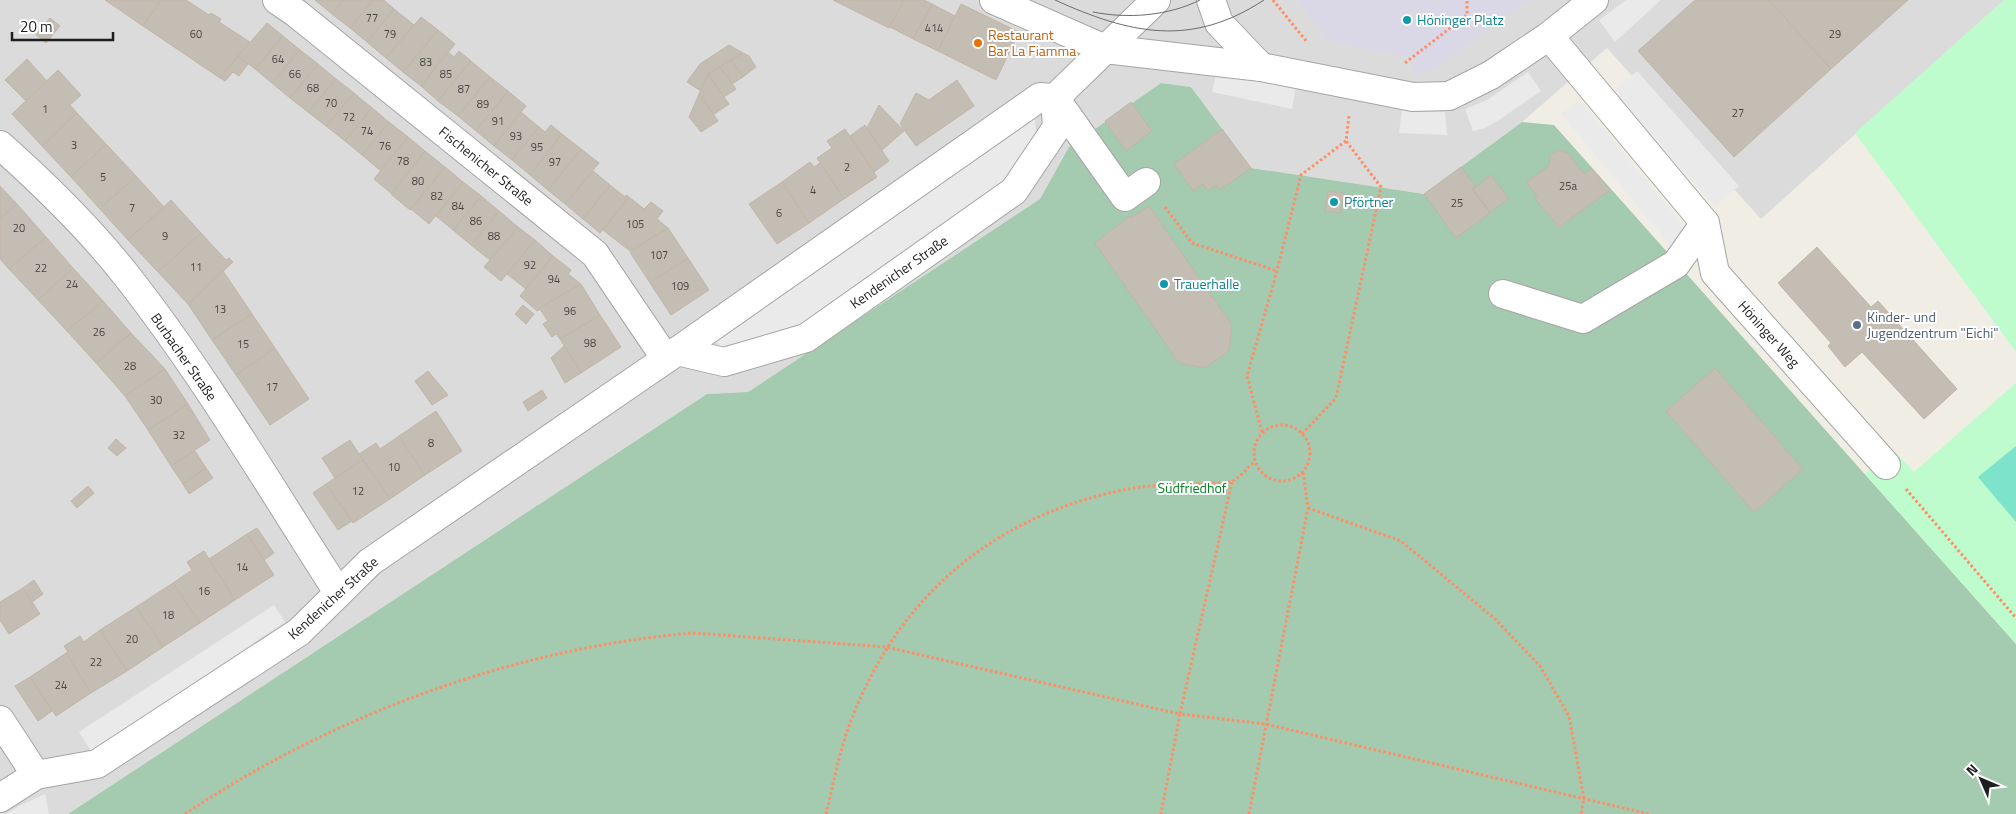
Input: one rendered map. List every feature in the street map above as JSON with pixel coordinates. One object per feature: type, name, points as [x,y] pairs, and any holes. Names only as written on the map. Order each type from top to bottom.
[{"type":"street","name":"Fischenicher Straße","points":[[277,0],[595,254],[672,355]]},
{"type":"street","points":[[994,0],[1105,48],[1261,67],[1412,96],[1449,96],[1491,75],[1549,36],[1594,0]]},
{"type":"street","points":[[1146,182],[1125,197],[1054,98],[1156,0]]},
{"type":"street","points":[[1211,0],[1219,24],[1261,67]]},
{"type":"street","name":"Höninger Weg","points":[[1549,36],[1705,223],[1715,274],[1886,465]]},
{"type":"street","name":"Kendenicher Straße","points":[[0,798],[36,775],[97,764],[299,632],[370,562],[672,355],[1040,97],[1054,98],[1057,127],[1014,191],[806,338],[724,362],[672,355]]},
{"type":"street","name":"Burbacher Straße","points":[[0,145],[68,209],[126,275],[203,383],[338,592]]},
{"type":"street","points":[[1503,294],[1582,319],[1676,264],[1705,223]]},
{"type":"street","points":[[0,720],[36,775]]},
{"type":"path","points":[[1273,0],[1306,42],[1315,44]]},
{"type":"path","points":[[1403,64],[1467,15],[1467,0]]},
{"type":"path","points":[[1262,432],[1247,376],[1301,175],[1346,141],[1381,187],[1336,398],[1302,434]]},
{"type":"path","points":[[1146,182],[1192,243],[1277,270]]},
{"type":"path","points":[[1274,425],[1287,425],[1302,434],[1310,448],[1308,463],[1303,471],[1297,476],[1280,481],[1264,475],[1254,461],[1253,451],[1256,440],[1262,432],[1274,425]]},
{"type":"path","points":[[1161,814],[1180,714],[1232,482],[1254,461]]},
{"type":"path","points":[[1886,465],[2016,618]]},
{"type":"path","points":[[1249,814],[1308,508],[1303,471]]},
{"type":"path","points":[[826,814],[848,728],[866,686],[886,647],[944,580],[982,546],[1011,530],[1049,513],[1119,491],[1142,487],[1232,482]]},
{"type":"path","points":[[1308,508],[1401,541],[1496,619],[1540,666],[1569,716],[1584,799],[1581,814]]},
{"type":"path","points":[[185,814],[277,758],[318,737],[452,684],[500,668],[552,655],[693,633],[886,647],[1180,714],[1265,724],[1649,814]]},
{"type":"shaded area","points":[[0,0],[2004,0],[1761,219],[1607,48],[1522,122],[1424,194],[1251,168],[1191,87],[1161,83],[1069,147],[1040,199],[748,392],[707,394],[68,814],[0,814]]},
{"type":"shaded area","name":"Höninger Platz","points":[[1297,0],[1529,0],[1437,67],[1412,76],[1415,59],[1329,41]]},
{"type":"shaded area","points":[[1626,0],[1661,0],[1615,42],[1599,20]]},
{"type":"shaded area","points":[[1217,69],[1296,86],[1292,109],[1212,92]]},
{"type":"shaded area","points":[[1637,71],[1739,186],[1715,207],[1613,92]]},
{"type":"shaded area","points":[[1528,72],[1541,91],[1499,120],[1485,128],[1473,131],[1465,109],[1487,100]]},
{"type":"shaded area","points":[[1579,99],[1688,231],[1670,245],[1561,114]]},
{"type":"shaded area","points":[[1402,109],[1422,112],[1445,112],[1447,135],[1399,133]]},
{"type":"shaded area","points":[[1034,113],[1037,141],[1006,182],[804,327],[730,352],[708,337]]},
{"type":"shaded area","points":[[274,605],[285,622],[91,751],[79,732]]},
{"type":"shaded area","points":[[45,794],[49,814],[6,814],[19,806]]},
{"type":"green space","points":[[2004,0],[2016,0],[2016,352],[1855,133]]},
{"type":"green space","name":"Südfriedhof","points":[[1161,83],[1191,87],[1251,168],[1424,194],[1522,122],[1554,125],[2016,644],[2016,814],[68,814],[707,394],[748,392],[1040,199],[1069,147]]},
{"type":"green space","points":[[2016,383],[2016,644],[1865,474],[1892,449],[1914,472]]},
{"type":"green space","points":[[2016,446],[2016,522],[1978,477]]},
{"type":"building","points":[[105,0],[161,0],[143,26]]},
{"type":"building","points":[[161,0],[186,0],[209,15],[211,13],[221,19],[219,22],[250,42],[220,78],[143,26]]},
{"type":"building","points":[[315,0],[344,0],[332,14]]},
{"type":"building","points":[[344,0],[373,0],[350,28],[332,14]]},
{"type":"building","points":[[373,0],[384,0],[394,9],[367,42],[350,28]]},
{"type":"building","points":[[833,0],[904,0],[889,28]]},
{"type":"building","points":[[904,0],[924,0],[932,4],[913,39],[890,27]]},
{"type":"building","points":[[1695,0],[1769,0],[1831,69],[1734,157],[1638,51]]},
{"type":"building","points":[[1769,0],[1908,0],[1831,69]]},
{"type":"building","points":[[932,4],[955,16],[938,51],[913,39]]},
{"type":"building","points":[[961,4],[1019,32],[996,80],[938,51]]},
{"type":"building","points":[[394,9],[414,25],[386,58],[367,42]]},
{"type":"building","points":[[421,17],[438,30],[403,72],[386,58]]},
{"type":"building","points":[[50,18],[60,26],[46,43],[36,35]]},
{"type":"building","points":[[267,23],[283,36],[255,69],[238,56]]},
{"type":"building","points":[[438,30],[455,44],[421,86],[403,72]]},
{"type":"building","points":[[283,36],[300,50],[272,83],[255,69]]},
{"type":"building","points":[[729,45],[743,53],[708,74],[701,91],[687,82],[700,64]]},
{"type":"building","points":[[300,50],[318,64],[290,98],[272,83]]},
{"type":"building","points":[[459,51],[471,61],[438,101],[421,86],[448,52],[454,57]]},
{"type":"building","points":[[743,53],[749,56],[756,67],[743,77],[731,60]]},
{"type":"building","points":[[238,56],[248,64],[239,76],[233,72],[225,81],[220,78]]},
{"type":"building","points":[[27,59],[47,81],[26,101],[5,80]]},
{"type":"building","points":[[731,60],[743,77],[732,84],[720,67]]},
{"type":"building","points":[[471,61],[490,77],[458,116],[438,101]]},
{"type":"building","points":[[318,64],[336,79],[308,112],[290,98]]},
{"type":"building","points":[[720,67],[736,89],[724,97],[708,74]]},
{"type":"building","points":[[58,70],[81,95],[70,105],[77,113],[42,146],[12,114]]},
{"type":"building","points":[[708,74],[729,104],[713,115],[699,94]]},
{"type":"building","points":[[490,77],[508,91],[476,131],[458,116]]},
{"type":"building","points":[[336,79],[354,93],[326,126],[308,112]]},
{"type":"building","points":[[957,80],[974,106],[916,146],[900,124],[916,93],[929,100]]},
{"type":"building","points":[[508,91],[526,106],[494,146],[476,131]]},
{"type":"building","points":[[354,93],[372,108],[345,141],[326,126]]},
{"type":"building","points":[[699,94],[718,121],[701,132],[689,117]]},
{"type":"building","points":[[1131,102],[1152,131],[1126,151],[1105,121]]},
{"type":"building","points":[[879,105],[904,131],[882,150],[867,128]]},
{"type":"building","points":[[372,108],[389,122],[362,155],[345,141]]},
{"type":"building","points":[[521,112],[539,127],[512,160],[494,146]]},
{"type":"building","points":[[77,113],[106,144],[71,177],[42,146]]},
{"type":"building","points":[[389,122],[408,137],[381,171],[362,155]]},
{"type":"building","points":[[551,125],[562,134],[530,175],[512,160],[539,127],[545,132]]},
{"type":"building","points":[[865,125],[889,161],[874,172],[850,136]]},
{"type":"building","points":[[845,129],[877,177],[844,199],[817,158],[832,148],[827,141]]},
{"type":"building","points":[[1222,129],[1251,168],[1220,190],[1216,185],[1208,191],[1203,184],[1193,191],[1174,164]]},
{"type":"building","points":[[562,134],[581,149],[548,190],[530,175]]},
{"type":"building","points":[[408,137],[425,151],[392,194],[374,179]]},
{"type":"building","points":[[106,144],[136,176],[100,209],[71,177]]},
{"type":"building","points":[[581,149],[599,163],[565,204],[548,190]]},
{"type":"building","points":[[1558,150],[1568,153],[1584,174],[1591,168],[1610,190],[1559,227],[1535,199],[1537,197],[1527,182],[1549,166],[1550,156]]},
{"type":"building","points":[[425,151],[445,167],[410,210],[391,194]]},
{"type":"building","points":[[810,162],[814,167],[820,163],[844,199],[809,223],[782,182]]},
{"type":"building","points":[[445,167],[463,182],[429,224],[411,209]]},
{"type":"building","points":[[1461,167],[1475,186],[1472,189],[1490,213],[1456,238],[1424,194]]},
{"type":"building","points":[[593,171],[610,185],[583,219],[565,204]]},
{"type":"building","points":[[1491,175],[1509,199],[1490,212],[1473,189]]},
{"type":"building","points":[[136,176],[164,207],[128,240],[100,209]]},
{"type":"building","points":[[463,182],[481,196],[453,230],[436,216]]},
{"type":"building","points":[[782,182],[809,223],[777,244],[749,204]]},
{"type":"building","points":[[610,185],[625,197],[626,195],[629,197],[600,233],[583,219]]},
{"type":"building","points":[[0,186],[17,204],[0,219]]},
{"type":"building","name":"Pförtner","points":[[1328,191],[1344,193],[1340,213],[1325,211]]},
{"type":"building","points":[[481,196],[499,211],[471,245],[453,230]]},
{"type":"building","points":[[629,197],[644,209],[651,202],[663,211],[657,219],[668,228],[630,251],[603,230]]},
{"type":"building","points":[[171,200],[201,233],[158,272],[128,240]]},
{"type":"building","points":[[17,204],[46,237],[9,269],[0,259],[0,219]]},
{"type":"building","name":"Trauerhalle","points":[[1149,206],[1232,325],[1229,351],[1205,368],[1179,363],[1095,243],[1130,216],[1131,218]]},
{"type":"building","points":[[499,211],[518,227],[490,260],[471,245]]},
{"type":"building","points":[[518,227],[535,240],[501,281],[484,267]]},
{"type":"building","points":[[668,228],[688,258],[650,283],[630,252]]},
{"type":"building","points":[[201,233],[226,260],[229,258],[233,262],[188,304],[158,272]]},
{"type":"building","points":[[46,237],[73,268],[38,300],[9,269]]},
{"type":"building","points":[[535,240],[553,256],[526,289],[507,274]]},
{"type":"building","name":"Kinder- und Jugendzentrum \"Eichi\"","points":[[1817,247],[1871,307],[1878,301],[1957,389],[1924,419],[1862,352],[1845,367],[1828,346],[1831,343],[1778,283]]},
{"type":"building","points":[[553,256],[571,270],[568,274],[581,284],[537,311],[520,296]]},
{"type":"building","points":[[688,258],[709,290],[671,315],[650,283]]},
{"type":"building","points":[[73,268],[103,301],[67,331],[38,300]]},
{"type":"building","points":[[223,271],[252,314],[212,340],[188,304]]},
{"type":"building","points":[[581,284],[600,315],[560,339],[556,334],[552,337],[543,324],[548,321],[539,308]]},
{"type":"building","points":[[103,301],[131,333],[96,363],[67,331]]},
{"type":"building","points":[[523,305],[534,314],[526,324],[515,314]]},
{"type":"building","points":[[252,314],[275,348],[236,375],[212,340]]},
{"type":"building","points":[[600,315],[621,347],[581,373],[560,339]]},
{"type":"building","points":[[131,333],[165,369],[125,396],[96,363]]},
{"type":"building","points":[[564,346],[581,373],[565,383],[551,358]]},
{"type":"building","points":[[275,348],[309,399],[270,425],[236,375]]},
{"type":"building","points":[[1715,368],[1803,469],[1754,512],[1666,411]]},
{"type":"building","points":[[165,369],[188,404],[148,430],[125,396]]},
{"type":"building","points":[[428,371],[448,395],[432,405],[415,381]]},
{"type":"building","points":[[542,390],[547,398],[528,411],[523,402]]},
{"type":"building","points":[[188,404],[210,440],[171,466],[148,430]]},
{"type":"building","points":[[436,411],[462,451],[425,475],[399,436]]},
{"type":"building","points":[[399,436],[425,475],[390,499],[359,454],[376,443],[380,449]]},
{"type":"building","points":[[116,439],[126,448],[117,456],[108,448]]},
{"type":"building","points":[[350,440],[363,460],[335,478],[322,458]]},
{"type":"building","points":[[195,451],[206,468],[183,484],[171,466]]},
{"type":"building","points":[[363,460],[390,499],[353,523],[326,484]]},
{"type":"building","points":[[206,468],[213,478],[189,494],[183,484]]},
{"type":"building","points":[[326,484],[352,521],[338,530],[313,493]]},
{"type":"building","points":[[88,486],[94,493],[77,508],[71,501]]},
{"type":"building","points":[[257,528],[274,553],[264,560],[247,534]]},
{"type":"building","points":[[247,534],[274,575],[235,600],[209,559]]},
{"type":"building","points":[[204,551],[235,600],[200,623],[173,583],[192,570],[187,562]]},
{"type":"building","points":[[34,580],[43,594],[32,602],[23,588]]},
{"type":"building","points":[[173,583],[200,623],[163,647],[136,607]]},
{"type":"building","points":[[23,588],[40,614],[9,634],[0,620],[0,602]]},
{"type":"building","points":[[136,607],[163,647],[127,671],[100,630]]},
{"type":"building","points":[[100,630],[127,671],[91,693],[66,653],[68,652],[64,646],[80,636],[84,642]]},
{"type":"building","points":[[66,653],[91,693],[56,716],[30,677]]},
{"type":"building","points":[[30,677],[52,711],[38,721],[15,686]]},
{"type":"tram line","points":[[1055,0],[1109,21],[1135,28],[1160,31],[1186,30],[1211,25],[1237,15],[1264,0]]},
{"type":"tram line","points":[[1093,12],[1120,15],[1148,15],[1175,10],[1200,0]]},
{"type":"place","name":"Höninger Platz","points":[[1407,20]]},
{"type":"place","name":"Restaurant Bar La Fiamma","points":[[978,43]]},
{"type":"place","name":"Pförtner","points":[[1334,202]]},
{"type":"place","name":"Trauerhalle","points":[[1164,284]]},
{"type":"place","name":"Kinder- und Jugendzentrum \"Eichi\"","points":[[1857,325]]}]
